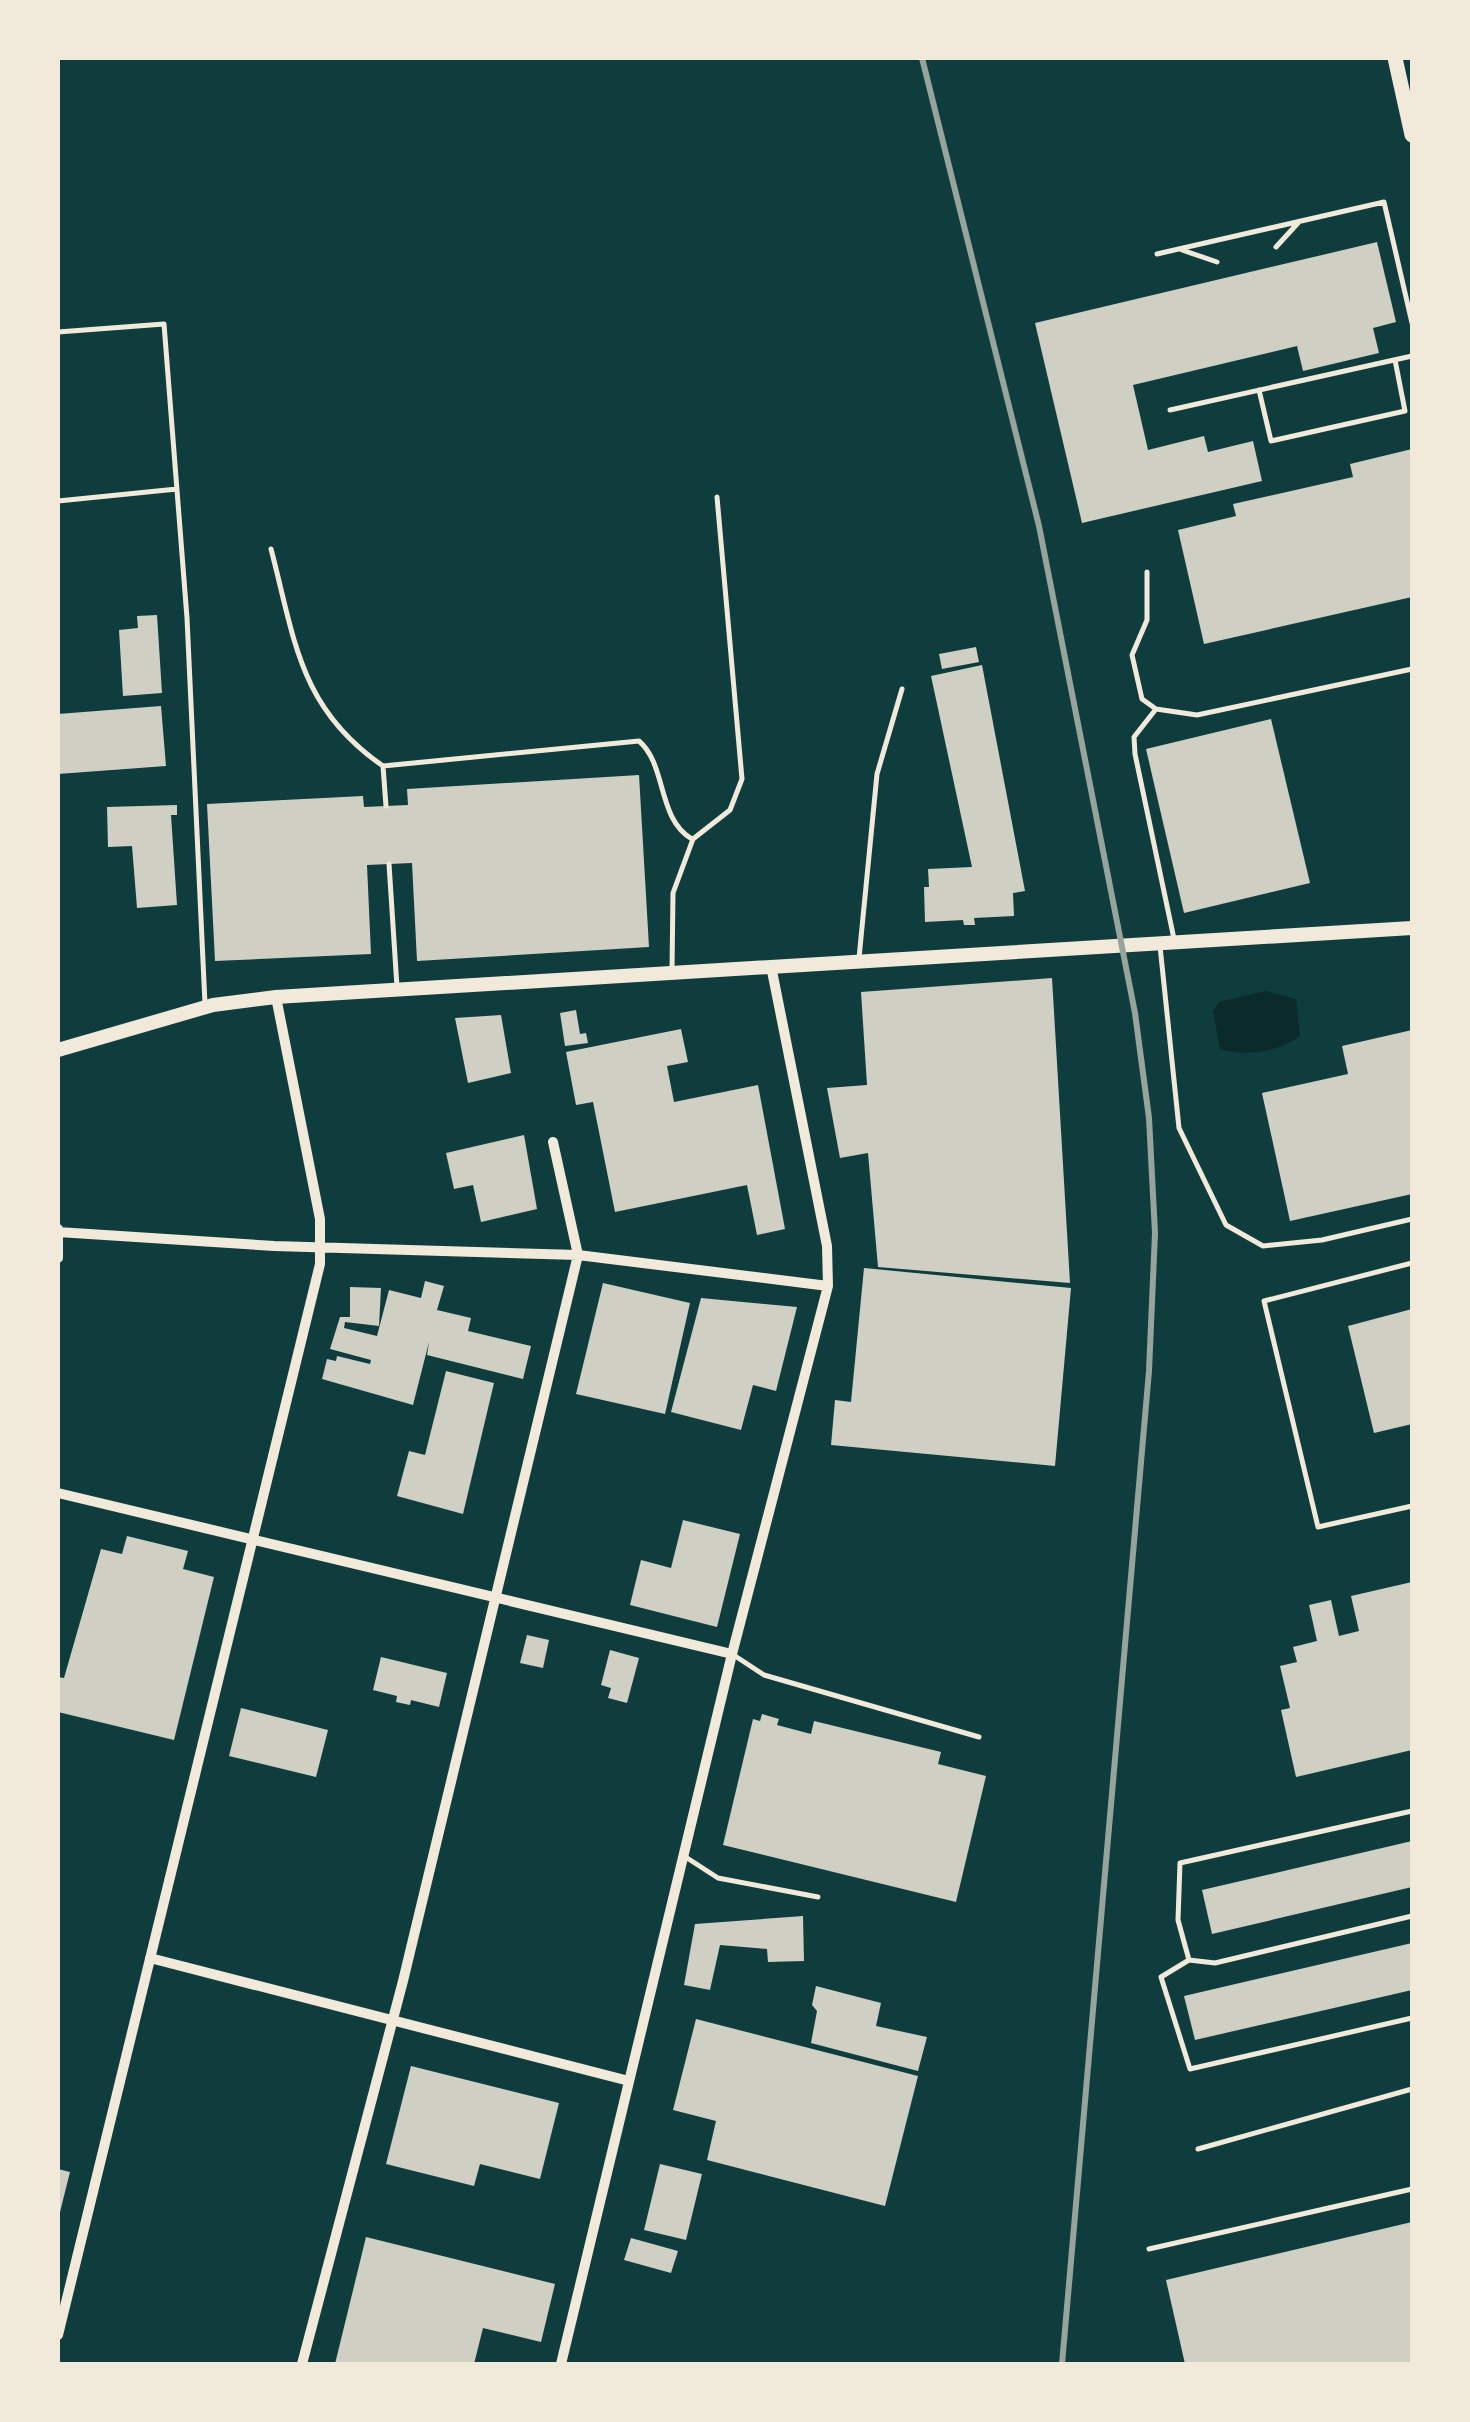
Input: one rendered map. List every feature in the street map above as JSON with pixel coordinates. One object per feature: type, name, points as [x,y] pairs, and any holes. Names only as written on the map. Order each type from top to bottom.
[{"type":"main road","points":[[1395,58],[1412,135]]},
{"type":"main road","points":[[58,1050],[205,1006],[276,998],[1412,928]]},
{"type":"street","points":[[561,2364],[732,1654],[828,1286],[827,1246],[771,966]]},
{"type":"street","points":[[58,2336],[322,1247],[276,998]]},
{"type":"street","points":[[302,2364],[392,2017],[578,1255],[553,1142]]},
{"type":"street","points":[[58,1258],[58,1231],[322,1247],[578,1255],[828,1286]]},
{"type":"street","points":[[58,1493],[732,1654]]},
{"type":"street","points":[[150,1958],[630,2080]]},
{"type":"lane","points":[[1157,254],[1384,202],[1412,322]]},
{"type":"lane","points":[[1276,247],[1300,221]]},
{"type":"lane","points":[[1178,249],[1217,262]]},
{"type":"lane","points":[[1403,282],[1412,279]]},
{"type":"lane","points":[[58,332],[164,324],[177,489],[205,1006]]},
{"type":"lane","points":[[1170,410],[1412,356]]},
{"type":"lane","points":[[1259,390],[1272,441],[1405,411],[1395,360]]},
{"type":"lane","points":[[58,501],[177,489]]},
{"type":"lane","points":[[672,973],[672,894],[692,839],[730,810],[742,779],[717,497]]},
{"type":"lane","points":[[271,548],[292,639],[317,697],[346,740],[382,766],[638,741],[649,750],[673,818],[682,833],[692,839]]},
{"type":"lane","points":[[1147,572],[1148,620],[1132,656],[1142,699],[1156,709],[1197,714],[1412,669]]},
{"type":"lane","points":[[859,961],[878,774],[902,690]]},
{"type":"lane","points":[[1156,709],[1134,737],[1167,943],[1179,1128],[1226,1225],[1263,1246],[1322,1240],[1412,1219]]},
{"type":"lane","points":[[382,766],[386,806]]},
{"type":"lane","points":[[389,864],[397,990]]},
{"type":"lane","points":[[1412,1263],[1264,1301],[1318,1528],[1412,1506]]},
{"type":"lane","points":[[732,1654],[764,1675],[979,1737]]},
{"type":"lane","points":[[1189,1960],[1178,1920],[1180,1863],[1412,1811]]},
{"type":"lane","points":[[684,1856],[718,1878],[818,1897]]},
{"type":"lane","points":[[1412,1916],[1215,1963],[1189,1960],[1161,1977],[1190,2068],[1412,2018]]},
{"type":"lane","points":[[1198,2149],[1412,2088]]},
{"type":"lane","points":[[1149,2249],[1412,2189]]},
{"type":"water","points":[[1266,991],[1296,999],[1300,1036],[1261,1052],[1220,1049],[1213,1011],[1219,1002]]},
{"type":"building","points":[[1377,242],[1396,322],[1373,328],[1379,353],[1303,371],[1297,346],[1133,385],[1148,450],[1204,436],[1208,452],[1253,441],[1262,481],[1082,523],[1035,323]]},
{"type":"building","points":[[1412,449],[1412,597],[1204,644],[1178,530],[1236,516],[1233,504],[1353,477],[1350,464]]},
{"type":"building","points":[[157,615],[162,693],[123,696],[119,630],[138,628],[137,616]]},
{"type":"building","points":[[976,647],[979,662],[942,669],[939,654]]},
{"type":"building","points":[[982,665],[1025,891],[1013,893],[1014,916],[974,918],[975,925],[964,925],[963,920],[925,922],[928,869],[972,867],[931,676]]},
{"type":"building","points":[[161,706],[166,766],[58,774],[58,714]]},
{"type":"building","points":[[1271,719],[1310,883],[1184,913],[1146,749]]},
{"type":"building","points":[[639,775],[649,947],[417,961],[412,863],[367,865],[371,954],[215,961],[207,804],[363,796],[364,807],[408,805],[407,789]]},
{"type":"building","points":[[177,805],[177,815],[171,815],[177,905],[137,908],[132,846],[108,847],[107,807]]},
{"type":"building","points":[[1052,978],[1070,1283],[878,1267],[868,1153],[840,1158],[827,1088],[867,1085],[861,992]]},
{"type":"building","points":[[576,1010],[580,1034],[586,1033],[588,1043],[565,1046],[560,1013]]},
{"type":"building","points":[[501,1015],[511,1073],[468,1083],[455,1018]]},
{"type":"building","points":[[681,1029],[688,1062],[667,1066],[674,1102],[758,1085],[785,1229],[757,1235],[747,1185],[615,1212],[593,1102],[576,1105],[566,1052]]},
{"type":"building","points":[[1412,1030],[1412,1194],[1290,1221],[1262,1093],[1348,1074],[1342,1046]]},
{"type":"building","points":[[524,1135],[537,1209],[481,1222],[473,1185],[454,1189],[446,1153]]},
{"type":"building","points":[[864,1268],[1071,1288],[1055,1466],[831,1445],[835,1400],[851,1402]]},
{"type":"building","points":[[425,1281],[444,1286],[437,1310],[471,1318],[468,1331],[531,1346],[523,1379],[427,1355],[429,1342],[413,1405],[322,1379],[327,1359],[336,1361],[337,1356],[370,1364],[371,1360],[330,1349],[340,1317],[350,1317],[350,1287],[381,1288],[379,1326],[345,1322],[344,1328],[377,1336],[389,1290],[421,1298]]},
{"type":"building","points":[[603,1283],[690,1303],[665,1414],[576,1394]]},
{"type":"building","points":[[701,1298],[797,1307],[776,1391],[753,1385],[741,1430],[671,1412]]},
{"type":"building","points":[[1412,1309],[1412,1424],[1374,1433],[1348,1326]]},
{"type":"building","points":[[446,1371],[494,1383],[463,1514],[397,1496],[409,1451],[425,1455]]},
{"type":"building","points":[[683,1520],[740,1534],[717,1627],[630,1605],[641,1560],[671,1568]]},
{"type":"building","points":[[127,1536],[188,1551],[183,1569],[214,1577],[174,1740],[58,1712],[58,1677],[64,1678],[101,1549],[122,1554]]},
{"type":"building","points":[[1412,1582],[1412,1750],[1296,1777],[1281,1710],[1290,1708],[1280,1666],[1297,1662],[1293,1647],[1317,1641],[1309,1605],[1331,1600],[1339,1636],[1359,1631],[1351,1596]]},
{"type":"building","points":[[527,1635],[549,1640],[543,1668],[520,1663]]},
{"type":"building","points":[[610,1650],[639,1658],[627,1703],[608,1698],[611,1688],[601,1685]]},
{"type":"building","points":[[381,1657],[447,1673],[439,1707],[411,1700],[410,1705],[396,1702],[397,1696],[373,1690]]},
{"type":"building","points":[[241,1708],[328,1730],[316,1777],[229,1756]]},
{"type":"building","points":[[762,1714],[779,1719],[777,1725],[811,1734],[814,1721],[941,1752],[938,1764],[986,1776],[956,1902],[723,1845],[753,1719],[760,1721]]},
{"type":"building","points":[[1412,1841],[1412,1887],[1212,1934],[1202,1890]]},
{"type":"building","points":[[803,1916],[804,1961],[768,1962],[767,1949],[720,1945],[710,1990],[684,1985],[695,1924]]},
{"type":"building","points":[[1412,1943],[1412,1990],[1195,2040],[1184,1996]]},
{"type":"building","points":[[816,1986],[881,2003],[876,2026],[927,2037],[918,2071],[811,2043],[817,2011],[812,2005]]},
{"type":"building","points":[[696,2019],[918,2076],[885,2206],[707,2160],[716,2121],[673,2110]]},
{"type":"building","points":[[411,2066],[559,2103],[540,2179],[480,2164],[474,2186],[386,2164]]},
{"type":"building","points":[[660,2164],[702,2174],[686,2240],[644,2230]]},
{"type":"building","points":[[58,2169],[70,2172],[59,2216],[58,2216]]},
{"type":"building","points":[[1412,2222],[1412,2364],[1185,2364],[1166,2280]]},
{"type":"building","points":[[366,2237],[555,2284],[541,2342],[483,2328],[474,2364],[335,2364]]},
{"type":"building","points":[[631,2238],[678,2251],[671,2273],[624,2260]]},
{"type":"railway","points":[[922,58],[1039,526],[1135,1013],[1149,1118],[1155,1233],[1149,1371],[1062,2364]]}]
